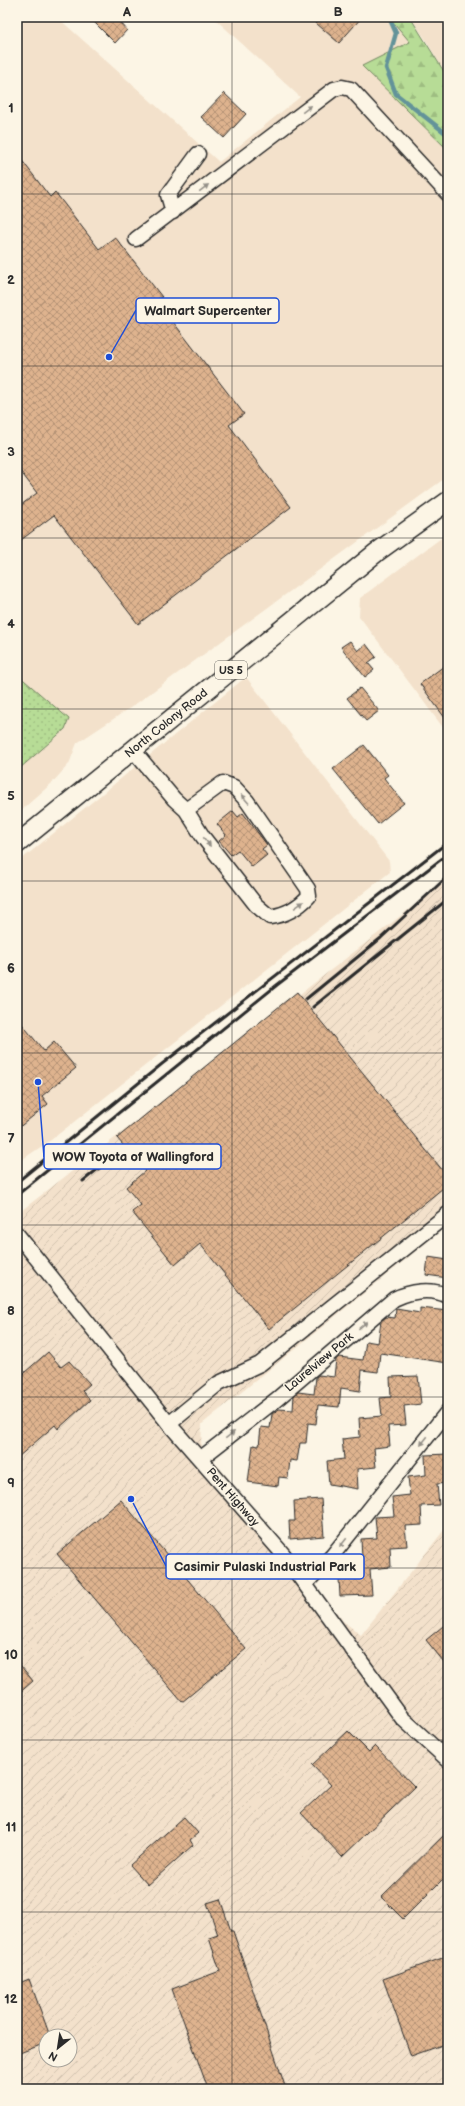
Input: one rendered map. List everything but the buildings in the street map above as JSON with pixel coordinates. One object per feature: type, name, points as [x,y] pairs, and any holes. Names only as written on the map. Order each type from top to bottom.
[{"type":"main road","name":"North Colony Road","points":[[17,844],[377,552],[448,501]]},
{"type":"street","points":[[136,239],[334,89],[342,87],[351,89],[448,194]]},
{"type":"street","points":[[173,212],[168,195],[198,154]]},
{"type":"street","points":[[133,750],[174,799],[186,810],[203,836],[256,905],[270,917],[283,916],[304,901],[308,896],[308,889],[247,801],[234,787],[223,783],[186,810]]},
{"type":"street","points":[[169,1424],[219,1382],[260,1364],[448,1214]]},
{"type":"street","name":"Pent Highway","points":[[17,1234],[169,1424],[283,1554],[402,1718],[448,1760]]},
{"type":"street","name":"Laurelview Park","points":[[200,1459],[277,1399],[394,1299],[413,1292],[427,1291],[448,1296]]},
{"type":"street","points":[[305,1584],[332,1556],[448,1411]]},
{"type":"shaded area","points":[[17,17],[57,17],[219,162],[300,97],[213,17],[391,17],[411,42],[363,66],[448,150],[448,476],[130,708],[77,743],[69,764],[52,783],[17,814]]},
{"type":"shaded area","points":[[410,17],[448,17],[448,78],[424,37]]},
{"type":"shaded area","points":[[448,533],[448,734],[359,616],[360,598]]},
{"type":"shaded area","points":[[246,677],[389,861],[390,872],[51,1140],[17,1163],[17,863]]},
{"type":"shaded area","points":[[448,879],[448,1225],[202,1424],[201,1446],[297,1561],[343,1621],[361,1635],[448,1525],[448,2089],[17,2089],[17,1214]]},
{"type":"green space","points":[[389,17],[410,17],[448,78],[448,150],[362,66],[410,42]]},
{"type":"green space","points":[[17,674],[69,719],[65,729],[19,769],[17,769]]},
{"type":"waterway","points":[[389,17],[396,33],[386,68],[396,94],[448,135]]},
{"type":"railway","points":[[17,1182],[162,1064],[448,842]]},
{"type":"railway","points":[[17,1195],[277,985],[448,854]]},
{"type":"railway","points":[[306,999],[381,938],[448,876]]},
{"type":"railway","points":[[313,1007],[448,899]]},
{"type":"railway","points":[[83,1181],[125,1147]]},
{"type":"place","name":"Walmart Supercenter","points":[[109,357]]},
{"type":"place","name":"WOW Toyota of Wallingford","points":[[38,1082]]},
{"type":"place","name":"Casimir Pulaski Industrial Park","points":[[131,1499]]}]
